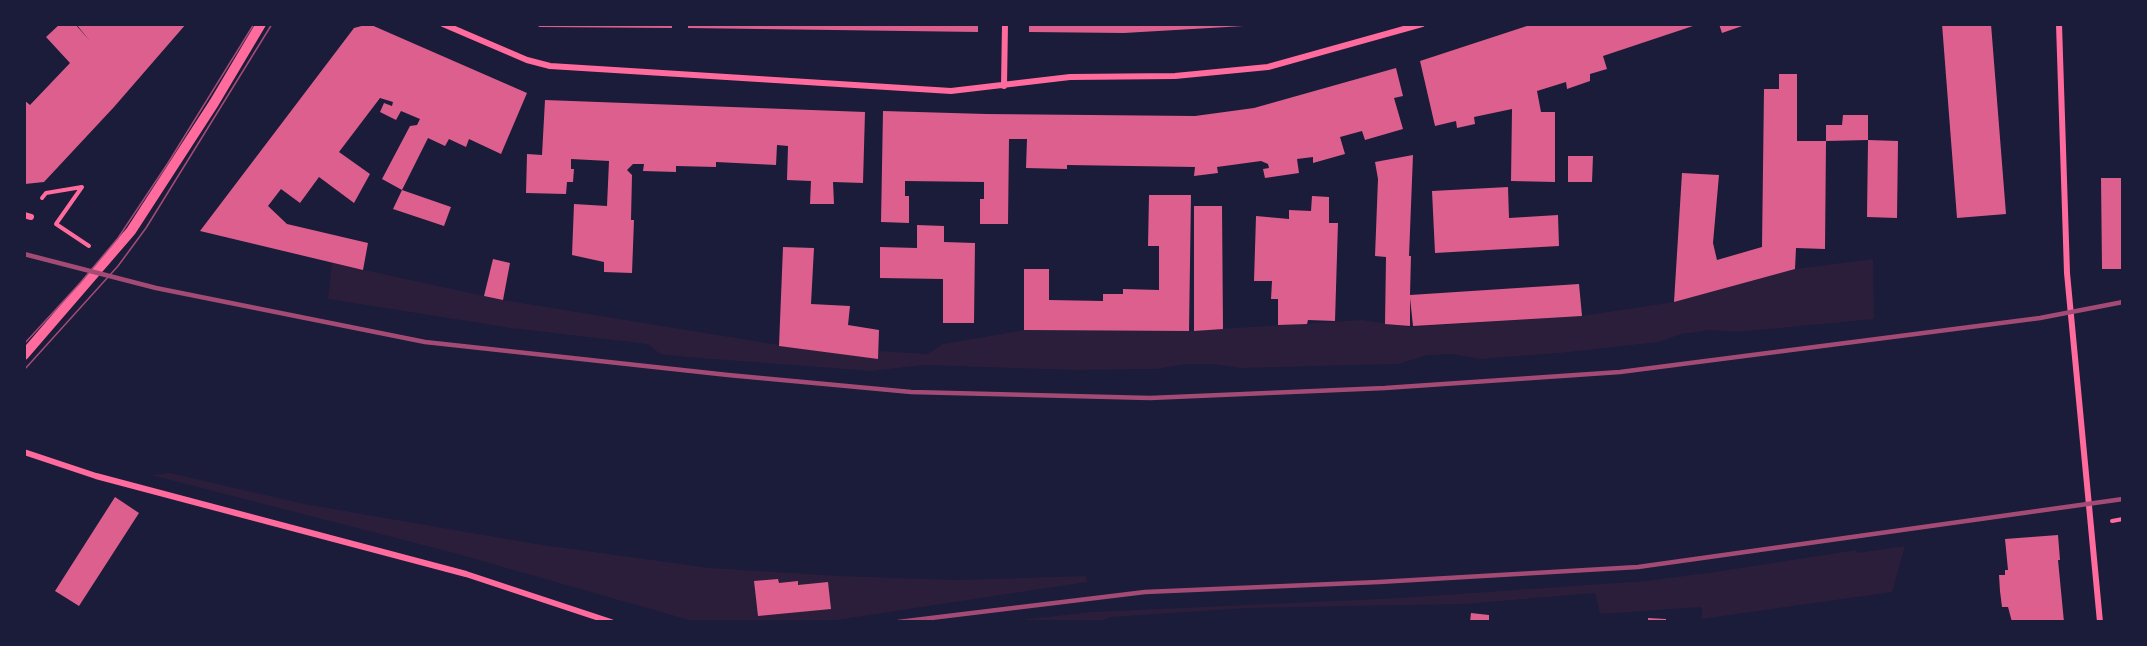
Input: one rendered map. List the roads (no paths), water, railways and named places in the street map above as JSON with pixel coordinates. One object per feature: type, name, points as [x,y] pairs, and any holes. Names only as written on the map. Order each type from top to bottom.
[{"type":"street","points":[[24,356],[131,231],[214,103],[261,24]]},
{"type":"street","points":[[443,24],[527,60],[550,66],[951,91],[1070,76],[1175,76],[1269,67],[1422,24]]},
{"type":"street","points":[[1004,86],[1005,24]]},
{"type":"street","points":[[2059,24],[2067,273],[2100,622]]},
{"type":"street","points":[[24,452],[96,477],[466,574],[611,622]]},
{"type":"tram line","points":[[24,344],[118,238],[168,163],[254,24]]},
{"type":"tram line","points":[[24,370],[118,266],[146,228],[272,24]]},
{"type":"railway","points":[[24,254],[156,288],[425,342],[728,375],[911,392],[1150,398],[1385,388],[1620,372],[2040,318],[2123,302]]},
{"type":"railway","points":[[898,622],[1145,592],[1379,582],[1638,567],[2123,499]]}]
